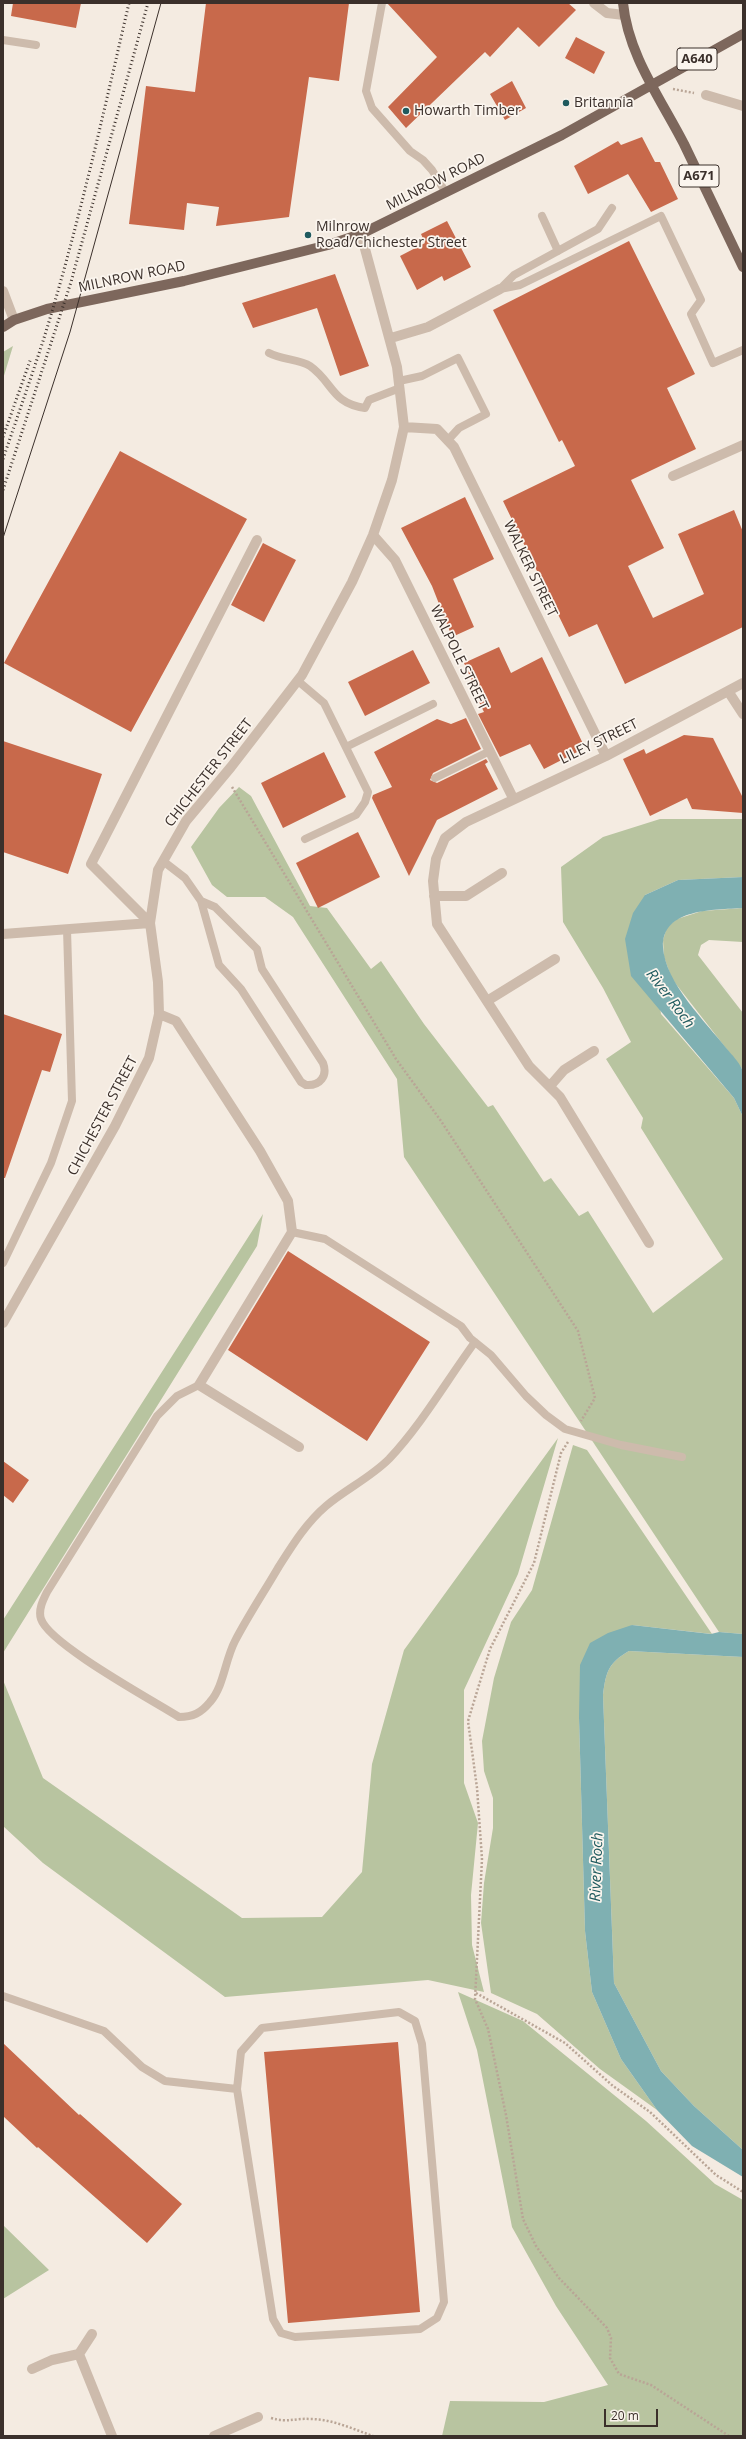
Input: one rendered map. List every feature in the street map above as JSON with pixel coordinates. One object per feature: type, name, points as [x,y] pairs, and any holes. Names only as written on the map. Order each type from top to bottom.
[{"type":"main road","name":"A671","points":[[623,3],[624,14],[632,42],[652,85],[684,143],[743,267]]},
{"type":"main road","name":"MILNROW ROAD","points":[[3,327],[14,320],[48,309],[258,263],[361,234],[562,135],[743,34]]},
{"type":"street","points":[[594,3],[608,13],[624,14]]},
{"type":"street","points":[[706,95],[743,106]]},
{"type":"street","name":"CHICHESTER STREET","points":[[3,1323],[116,1126],[149,1058],[159,1014],[158,982],[150,923],[158,870],[186,821],[231,767],[298,681],[352,582],[373,535],[392,480],[404,427],[399,385],[391,338],[361,234]]},
{"type":"street","points":[[391,338],[428,327],[500,289]]},
{"type":"street","points":[[3,292],[14,320]]},
{"type":"street","name":"WALKER STREET","points":[[404,427],[437,429],[454,447],[606,756]]},
{"type":"street","points":[[673,476],[743,446]]},
{"type":"street","name":"WALPOLE STREET","points":[[373,535],[395,560],[513,798]]},
{"type":"street","points":[[150,923],[91,864],[257,540]]},
{"type":"street","name":"LILEY STREET","points":[[649,1243],[560,1097],[529,1066],[437,924],[433,881],[436,859],[444,838],[466,822],[513,798],[606,756],[743,683]]},
{"type":"street","points":[[728,691],[743,714]]},
{"type":"street","points":[[434,896],[466,896],[502,873]]},
{"type":"street","points":[[3,934],[150,923]]},
{"type":"street","points":[[487,1001],[555,959]]},
{"type":"street","points":[[159,1014],[176,1021],[260,1151],[288,1201],[292,1232],[199,1385],[299,1447]]},
{"type":"street","points":[[550,1086],[564,1070],[594,1052]]},
{"type":"street","points":[[32,2369],[52,2360],[79,2354],[92,2334]]},
{"type":"street","points":[[79,2354],[112,2436]]},
{"type":"street","points":[[214,2436],[258,2417]]},
{"type":"lane","points":[[382,3],[366,92],[372,108],[410,151],[423,160],[432,170],[446,193]]},
{"type":"lane","points":[[3,40],[36,45]]},
{"type":"lane","points":[[500,289],[514,275],[598,229],[612,208]]},
{"type":"lane","points":[[542,216],[558,251]]},
{"type":"lane","points":[[500,289],[520,285],[661,216],[701,300],[691,314],[713,363],[743,350]]},
{"type":"lane","points":[[269,353],[310,366],[331,390],[355,406],[365,408],[369,400],[458,358],[486,414],[459,428],[448,440]]},
{"type":"lane","points":[[298,681],[324,703],[368,792],[365,802],[356,815],[304,839]]},
{"type":"lane","points":[[346,747],[434,704]]},
{"type":"lane","points":[[435,778],[490,751]]},
{"type":"lane","points":[[163,861],[185,878],[201,901],[219,965],[241,989],[301,1082],[306,1085],[317,1083],[324,1076],[326,1069],[262,969],[257,949],[215,907],[201,901]]},
{"type":"lane","points":[[3,1263],[51,1163],[72,1101],[67,929]]},
{"type":"lane","points":[[292,1232],[325,1239],[460,1326],[475,1342],[491,1354],[526,1396],[546,1415],[565,1429],[621,1445],[682,1457]]},
{"type":"lane","points":[[199,1385],[177,1396],[157,1416],[47,1592],[40,1607],[41,1619],[44,1624],[52,1634],[69,1648],[179,1717],[192,1717],[203,1710],[211,1701],[220,1685],[234,1642],[291,1547],[310,1522],[326,1506],[370,1476],[389,1459],[410,1434],[475,1342]]},
{"type":"lane","points":[[3,1996],[104,2031],[142,2067],[165,2081],[236,2089]]},
{"type":"lane","points":[[399,2012],[416,2021],[422,2044],[444,2302],[437,2318],[420,2329],[295,2337],[282,2333],[274,2320],[236,2089],[241,2052],[262,2028],[399,2012]]},
{"type":"path","points":[[652,85],[706,95]]},
{"type":"path","points":[[476,1993],[564,2043],[613,2086],[650,2112],[716,2175],[743,2192]]},
{"type":"path","points":[[475,1999],[488,2028],[506,2114],[523,2219],[536,2246],[559,2278],[607,2328],[610,2338],[610,2358],[619,2374],[651,2385],[729,2436]]},
{"type":"path","points":[[258,2417],[286,2422],[310,2418],[332,2421],[373,2436]]},
{"type":"green space","points":[[13,346],[3,379],[3,352]]},
{"type":"green space","points":[[239,787],[251,796],[310,906],[327,908],[371,969],[381,961],[424,1024],[488,1107],[493,1105],[544,1182],[551,1178],[579,1216],[588,1211],[653,1313],[723,1259],[641,1128],[643,1118],[606,1059],[631,1042],[603,988],[563,922],[561,867],[603,837],[660,819],[743,819],[743,877],[678,880],[645,895],[661,1014],[734,1098],[743,1117],[743,1634],[719,1632],[404,1157],[397,1079],[293,917],[265,897],[227,897],[212,885],[191,847],[219,808]]},
{"type":"green space","points":[[743,908],[743,942],[709,940],[701,945],[698,955],[743,1013],[743,1070],[672,979],[664,957],[663,940],[667,927],[677,919],[702,911]]},
{"type":"green space","points":[[263,1214],[257,1246],[3,1653],[3,1620]]},
{"type":"green space","points":[[558,1438],[518,1574],[464,1690],[464,1783],[478,1823],[471,1895],[472,1945],[484,1992],[428,1980],[225,1997],[43,1863],[3,1826],[3,1680],[43,1778],[242,1918],[322,1917],[362,1872],[372,1764],[404,1650]]},
{"type":"green space","points":[[573,1445],[587,1450],[712,1634],[632,1625],[579,1718],[585,1931],[592,1992],[621,2059],[657,2110],[600,2069],[537,2014],[491,1993],[481,1923],[484,1883],[493,1828],[493,1798],[484,1771],[482,1741],[494,1678],[511,1622],[532,1590]]},
{"type":"green space","points":[[629,1651],[743,1657],[743,2150],[694,2106],[661,2071],[614,1983],[603,1695],[605,1680],[609,1669],[616,1660]]},
{"type":"green space","points":[[458,1992],[523,2021],[646,2121],[715,2184],[743,2200],[743,2436],[442,2436],[450,2401],[544,2402],[608,2385],[556,2306],[512,2227],[477,2050]]},
{"type":"green space","points":[[3,2225],[49,2270],[3,2299]]},
{"type":"water","name":"River Roch","points":[[743,877],[743,908],[705,911],[680,918],[671,925],[665,934],[663,947],[665,961],[679,988],[742,1069],[744,1085],[743,1117],[734,1098],[631,976],[625,939],[633,913],[645,895],[678,880]]},
{"type":"water","name":"River Roch","points":[[632,1625],[711,1634],[719,1632],[743,1634],[743,1657],[629,1651],[616,1660],[609,1669],[605,1680],[603,1695],[614,1983],[661,2071],[694,2106],[743,2150],[743,2177],[692,2146],[657,2110],[621,2059],[592,1992],[585,1931],[579,1718],[580,1665],[590,1643],[608,1633]]},
{"type":"building","points":[[13,3],[81,3],[76,28],[11,16]]},
{"type":"building","points":[[206,3],[349,3],[339,81],[309,77],[289,217],[216,226],[219,207],[187,203],[184,230],[129,224],[146,86],[195,92]]},
{"type":"building","points":[[387,3],[568,3],[576,10],[539,47],[518,27],[490,57],[485,52],[406,128],[388,107],[437,57]]},
{"type":"building","points":[[576,37],[605,52],[594,74],[565,58]]},
{"type":"building","points":[[512,81],[526,108],[505,120],[490,94]]},
{"type":"building","points":[[642,137],[655,162],[660,162],[678,199],[651,212],[628,174],[588,194],[574,166],[618,141],[621,145]]},
{"type":"building","points":[[447,221],[471,267],[444,281],[442,276],[417,290],[400,256],[425,243],[421,234]]},
{"type":"building","points":[[629,241],[695,374],[667,388],[696,449],[631,480],[664,548],[628,566],[653,618],[704,594],[678,534],[734,510],[743,532],[743,627],[625,684],[597,624],[569,637],[503,501],[575,466],[562,440],[559,442],[493,310]]},
{"type":"building","points":[[335,274],[369,366],[340,376],[317,308],[253,328],[242,303]]},
{"type":"building","points":[[120,451],[247,519],[131,732],[4,663]]},
{"type":"building","points":[[465,497],[494,559],[453,579],[474,627],[452,637],[432,586],[401,528]]},
{"type":"building","points":[[263,543],[296,560],[264,622],[231,605]]},
{"type":"building","points":[[499,647],[511,673],[542,657],[585,748],[544,769],[530,744],[500,757],[478,714],[484,712],[479,702],[481,701],[464,663]]},
{"type":"building","points":[[413,650],[430,683],[365,716],[348,682]]},
{"type":"building","points":[[466,718],[481,749],[433,773],[430,780],[437,783],[486,759],[488,762],[485,764],[498,789],[437,820],[409,876],[372,798],[373,795],[392,787],[374,752],[437,719],[451,724]]},
{"type":"building","points":[[684,735],[713,738],[743,798],[743,813],[692,809],[687,798],[650,816],[623,759],[644,749],[646,754]]},
{"type":"building","points":[[3,741],[102,774],[68,874],[3,852]]},
{"type":"building","points":[[324,752],[346,797],[283,828],[261,783]]},
{"type":"building","points":[[358,832],[380,877],[318,908],[296,863]]},
{"type":"building","points":[[3,1014],[62,1034],[50,1072],[42,1070],[5,1178],[3,1178]]},
{"type":"building","points":[[288,1251],[430,1342],[367,1441],[228,1350]]},
{"type":"building","points":[[3,1461],[29,1480],[13,1503],[3,1495]]},
{"type":"building","points":[[398,2042],[420,2312],[288,2323],[264,2052]]},
{"type":"building","points":[[3,2043],[79,2115],[80,2114],[182,2204],[147,2243],[38,2147],[37,2148],[3,2116]]},
{"type":"tram line","points":[[3,538],[70,332],[161,3]]},
{"type":"railway","points":[[3,459],[44,338],[68,255],[90,171],[129,3]]},
{"type":"railway","points":[[3,490],[71,282],[148,3]]},
{"type":"railway","points":[[3,437],[31,358]]},
{"type":"place","name":"Britannia","points":[[566,103]]},
{"type":"place","name":"Howarth Timber","points":[[406,111]]},
{"type":"place","name":"Milnrow Road/Chichester Street","points":[[308,235]]}]
